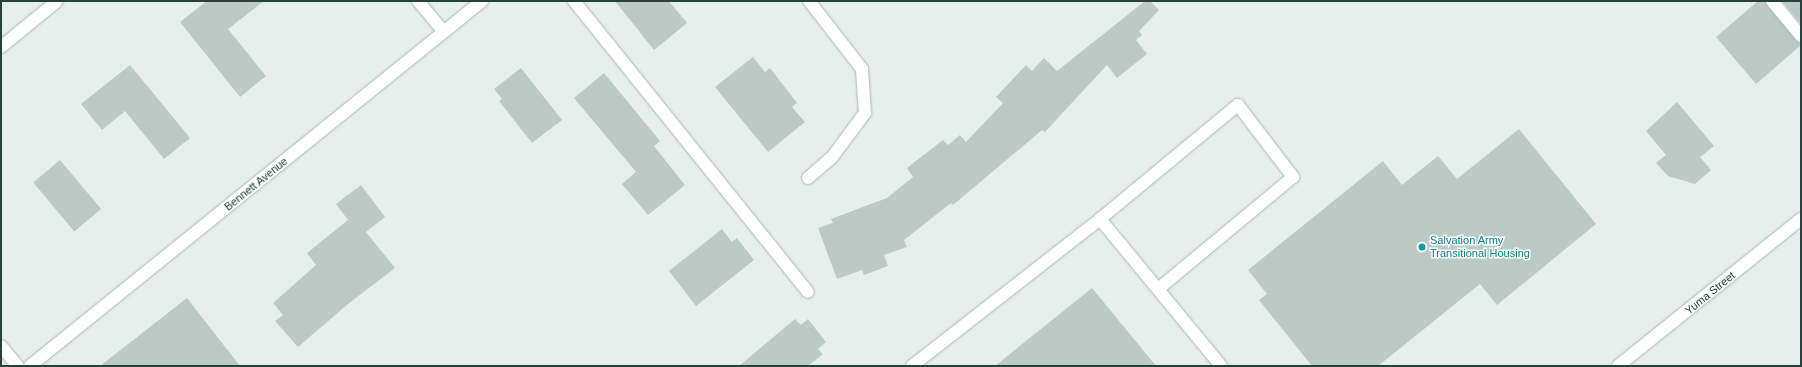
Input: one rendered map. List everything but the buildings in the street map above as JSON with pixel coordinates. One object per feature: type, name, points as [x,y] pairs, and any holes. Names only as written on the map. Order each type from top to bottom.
[{"type":"street","points":[[1,47],[57,1]]},
{"type":"street","points":[[418,1],[444,32]]},
{"type":"street","name":"Bennett Avenue","points":[[30,366],[482,1]]},
{"type":"street","points":[[574,1],[808,292]]},
{"type":"street","points":[[808,178],[833,156],[865,112],[862,69],[809,1]]},
{"type":"street","points":[[1772,1],[1801,36]]},
{"type":"street","points":[[912,366],[1100,219],[1238,105],[1293,177],[1158,289]]},
{"type":"street","points":[[1100,219],[1221,366]]},
{"type":"street","name":"Yuma Street","points":[[1618,366],[1800,221]]},
{"type":"street","points":[[1,346],[18,366]]},
{"type":"place","name":"Salvation Army Transitional Housing","points":[[1422,247]]}]
